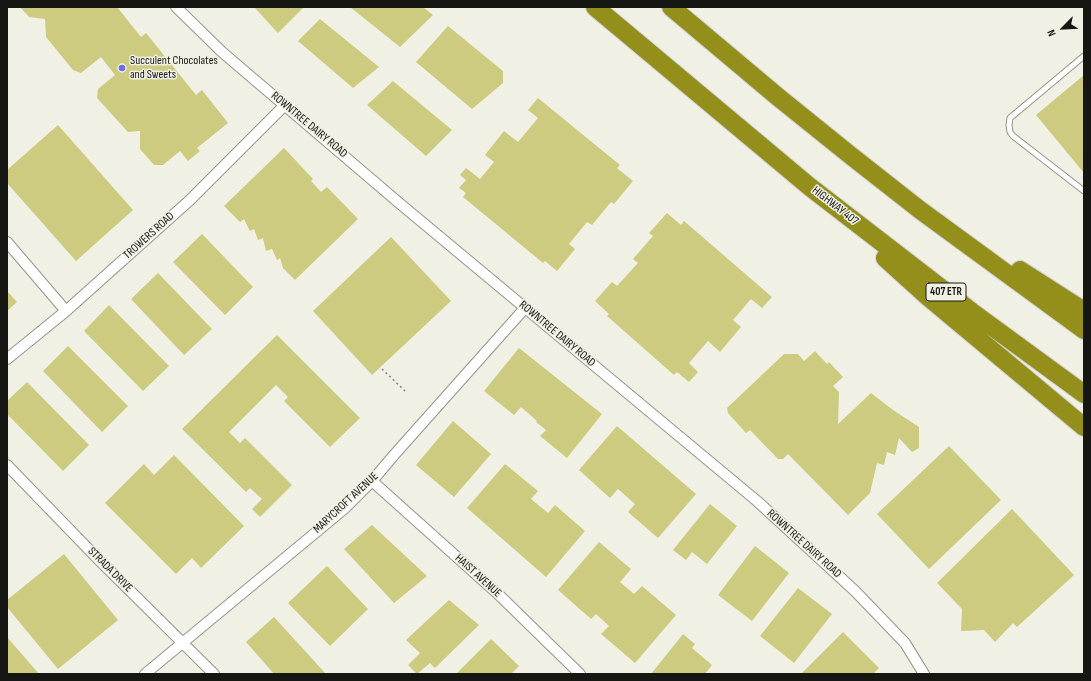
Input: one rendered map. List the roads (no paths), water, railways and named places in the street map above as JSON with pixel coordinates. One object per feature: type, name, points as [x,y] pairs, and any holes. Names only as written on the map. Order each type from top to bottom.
[{"type":"highway","name":"HIGHWAY 407","points":[[595,7],[810,187],[972,312],[1084,394]]},
{"type":"highway","points":[[671,7],[790,107],[920,210],[1084,330]]},
{"type":"highway","points":[[810,187],[927,296],[1084,427]]},
{"type":"highway","points":[[920,210],[1084,311]]},
{"type":"street","name":"ROWNTREE DAIRY ROAD","points":[[176,7],[222,52],[525,308],[757,501],[855,591],[905,643],[924,674]]},
{"type":"street","name":"TROWERS ROAD","points":[[7,360],[66,311],[190,200],[285,105]]},
{"type":"street","points":[[7,242],[66,311]]},
{"type":"street","name":"MARYCROFT AVENUE","points":[[145,674],[344,509],[372,481],[525,308]]},
{"type":"street","name":"STRADA DRIVE","points":[[7,465],[98,559],[214,674]]},
{"type":"street","name":"HAIST AVENUE","points":[[372,481],[497,593],[580,674]]},
{"type":"lane","points":[[1084,56],[1010,118],[1009,125],[1010,132],[1013,136],[1084,191]]},
{"type":"place","name":"Succulent Chocolates and Sweets","points":[[122,68]]}]
